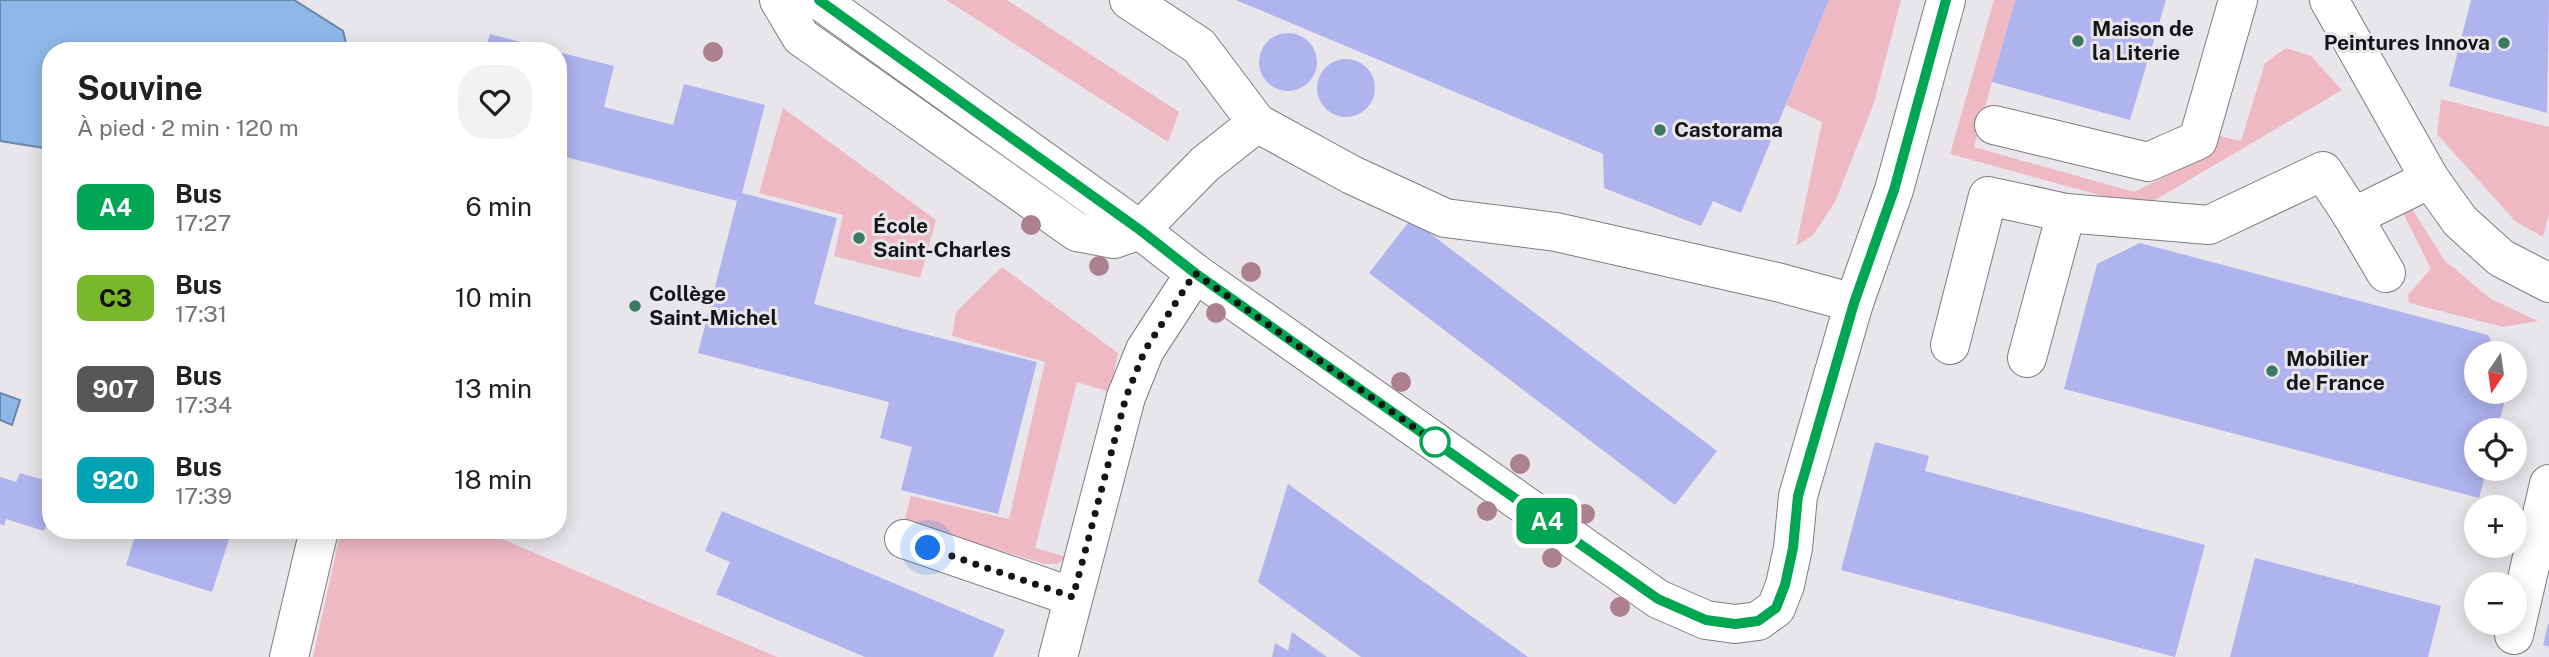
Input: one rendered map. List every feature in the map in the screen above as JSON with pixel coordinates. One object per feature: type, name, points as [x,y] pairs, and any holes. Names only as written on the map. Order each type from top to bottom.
[{"type":"street","points":[[779,0],[802,37],[1077,232],[1114,239],[1140,230],[1205,163],[1257,123]]},
{"type":"street","points":[[819,0],[1140,230],[1195,273],[1658,599],[1706,620],[1735,624],[1758,621],[1776,608],[1785,585],[1793,548],[1798,496],[1854,303],[1894,190],[1946,0]]},
{"type":"street","points":[[1129,0],[1199,46],[1257,123],[1352,175],[1444,218],[1556,232],[1781,283],[1854,303]]},
{"type":"street","points":[[1994,125],[2148,162],[2198,140],[2238,0]]},
{"type":"street","points":[[2346,10],[2430,179],[2460,221],[2501,258],[2549,283]]},
{"type":"street","points":[[1950,345],[1988,195],[2066,213],[2209,226],[2323,172],[2386,273]]},
{"type":"street","points":[[2353,217],[2430,179]]},
{"type":"street","points":[[2027,358],[2066,213]]},
{"type":"street","points":[[1058,657],[1126,397],[1145,350],[1195,273]]},
{"type":"street","points":[[2527,579],[2549,484]]},
{"type":"street","points":[[289,657],[317,539]]},
{"type":"street","points":[[904,539],[1073,597]]},
{"type":"shaded area","points":[[946,0],[1007,0],[1179,112],[1168,142]]},
{"type":"shaded area","points":[[1829,0],[1901,0],[1873,106],[1835,202],[1813,235],[1796,246],[1822,122],[1786,105]]},
{"type":"shaded area","points":[[1994,0],[2015,0],[1974,147],[2134,192],[2207,156],[2216,135],[2241,141],[2265,63],[2286,48],[2311,56],[2342,90],[2138,210],[2110,198],[1950,154]]},
{"type":"shaded area","points":[[2441,99],[2549,127],[2549,214],[2543,237],[2515,221],[2437,134]]},
{"type":"shaded area","points":[[783,108],[936,220],[920,278],[834,256],[843,215],[759,193]]},
{"type":"shaded area","points":[[2405,198],[2445,261],[2491,299],[2538,321],[2503,327],[2409,303],[2408,295],[2431,269],[2397,201]]},
{"type":"shaded area","points":[[1002,267],[1118,353],[1110,392],[1077,382],[1035,548],[1067,557],[1057,564],[1045,564],[904,522],[911,496],[1009,519],[1045,362],[952,336],[956,312]]},
{"type":"shaded area","points":[[339,539],[502,539],[777,657],[313,657]]},
{"type":"water","points":[[0,0],[294,0],[343,31],[346,42],[42,42],[42,148],[0,141]]},
{"type":"water","points":[[0,393],[20,400],[12,425],[0,420]]},
{"type":"building","name":"Castorama","points":[[1236,0],[1829,0],[1741,213],[1713,201],[1701,226],[1604,188],[1603,154]]},
{"type":"building","name":"Maison de la Literie","points":[[2015,0],[2166,0],[2130,120],[1992,82]]},
{"type":"building","name":"Peintures Innova","points":[[2471,0],[2549,0],[2547,113],[2449,86]]},
{"type":"building","points":[[1288,33],[1304,38],[1312,46],[1317,62],[1312,78],[1304,86],[1288,91],[1272,86],[1264,78],[1259,62],[1264,46],[1272,38]]},
{"type":"building","points":[[490,34],[520,42],[488,42]]},
{"type":"building","points":[[567,54],[614,66],[604,107],[673,125],[684,84],[765,105],[742,193],[837,218],[814,304],[1037,362],[998,514],[901,490],[912,447],[880,438],[889,402],[698,353],[737,201],[567,157]]},
{"type":"building","points":[[1346,59],[1357,61],[1370,72],[1375,88],[1373,99],[1362,112],[1346,117],[1335,115],[1322,104],[1317,88],[1319,77],[1330,64]]},
{"type":"building","points":[[1411,219],[1717,451],[1675,505],[1369,273]]},
{"type":"building","name":"Mobilier de France","points":[[2140,243],[2488,335],[2491,341],[2464,341],[2464,404],[2504,404],[2500,418],[2464,418],[2464,481],[2484,481],[2480,495],[2468,495],[2064,389],[2097,264]]},
{"type":"building","points":[[1875,442],[1929,456],[1925,471],[2205,545],[2175,657],[1841,570]]},
{"type":"building","points":[[20,473],[42,479],[42,530],[6,519],[4,526],[0,524],[0,477],[16,482]]},
{"type":"building","points":[[1288,484],[1528,657],[1361,657],[1258,582]]},
{"type":"building","points":[[722,511],[1005,630],[993,657],[865,657],[716,594],[730,562],[705,551]]},
{"type":"building","points":[[134,539],[229,539],[212,592],[126,565]]},
{"type":"building","points":[[2255,558],[2441,606],[2428,657],[2230,657]]},
{"type":"building","points":[[2549,624],[2549,647],[2543,645]]},
{"type":"building","points":[[1292,632],[1327,657],[1272,657],[1275,643],[1288,651]]},
{"type":"bus line","name":"A4","points":[[819,0],[1140,230],[1195,273],[1658,599],[1706,620],[1735,624],[1758,621],[1776,608],[1785,585],[1793,548],[1798,496],[1854,303],[1894,190],[1946,0]]},
{"type":"place","name":"Maison de la Literie","points":[[2078,41]]},
{"type":"place","name":"Peintures Innova","points":[[2504,43]]},
{"type":"place","name":"Castorama","points":[[1660,130]]},
{"type":"place","name":"École Saint-Charles","points":[[859,238]]},
{"type":"place","name":"Collège Saint-Michel","points":[[635,306]]},
{"type":"place","name":"Mobilier de France","points":[[2272,371]]},
{"type":"route","points":[[928,548],[1073,597],[1126,397],[1145,350],[1195,273],[1435,442]]}]
